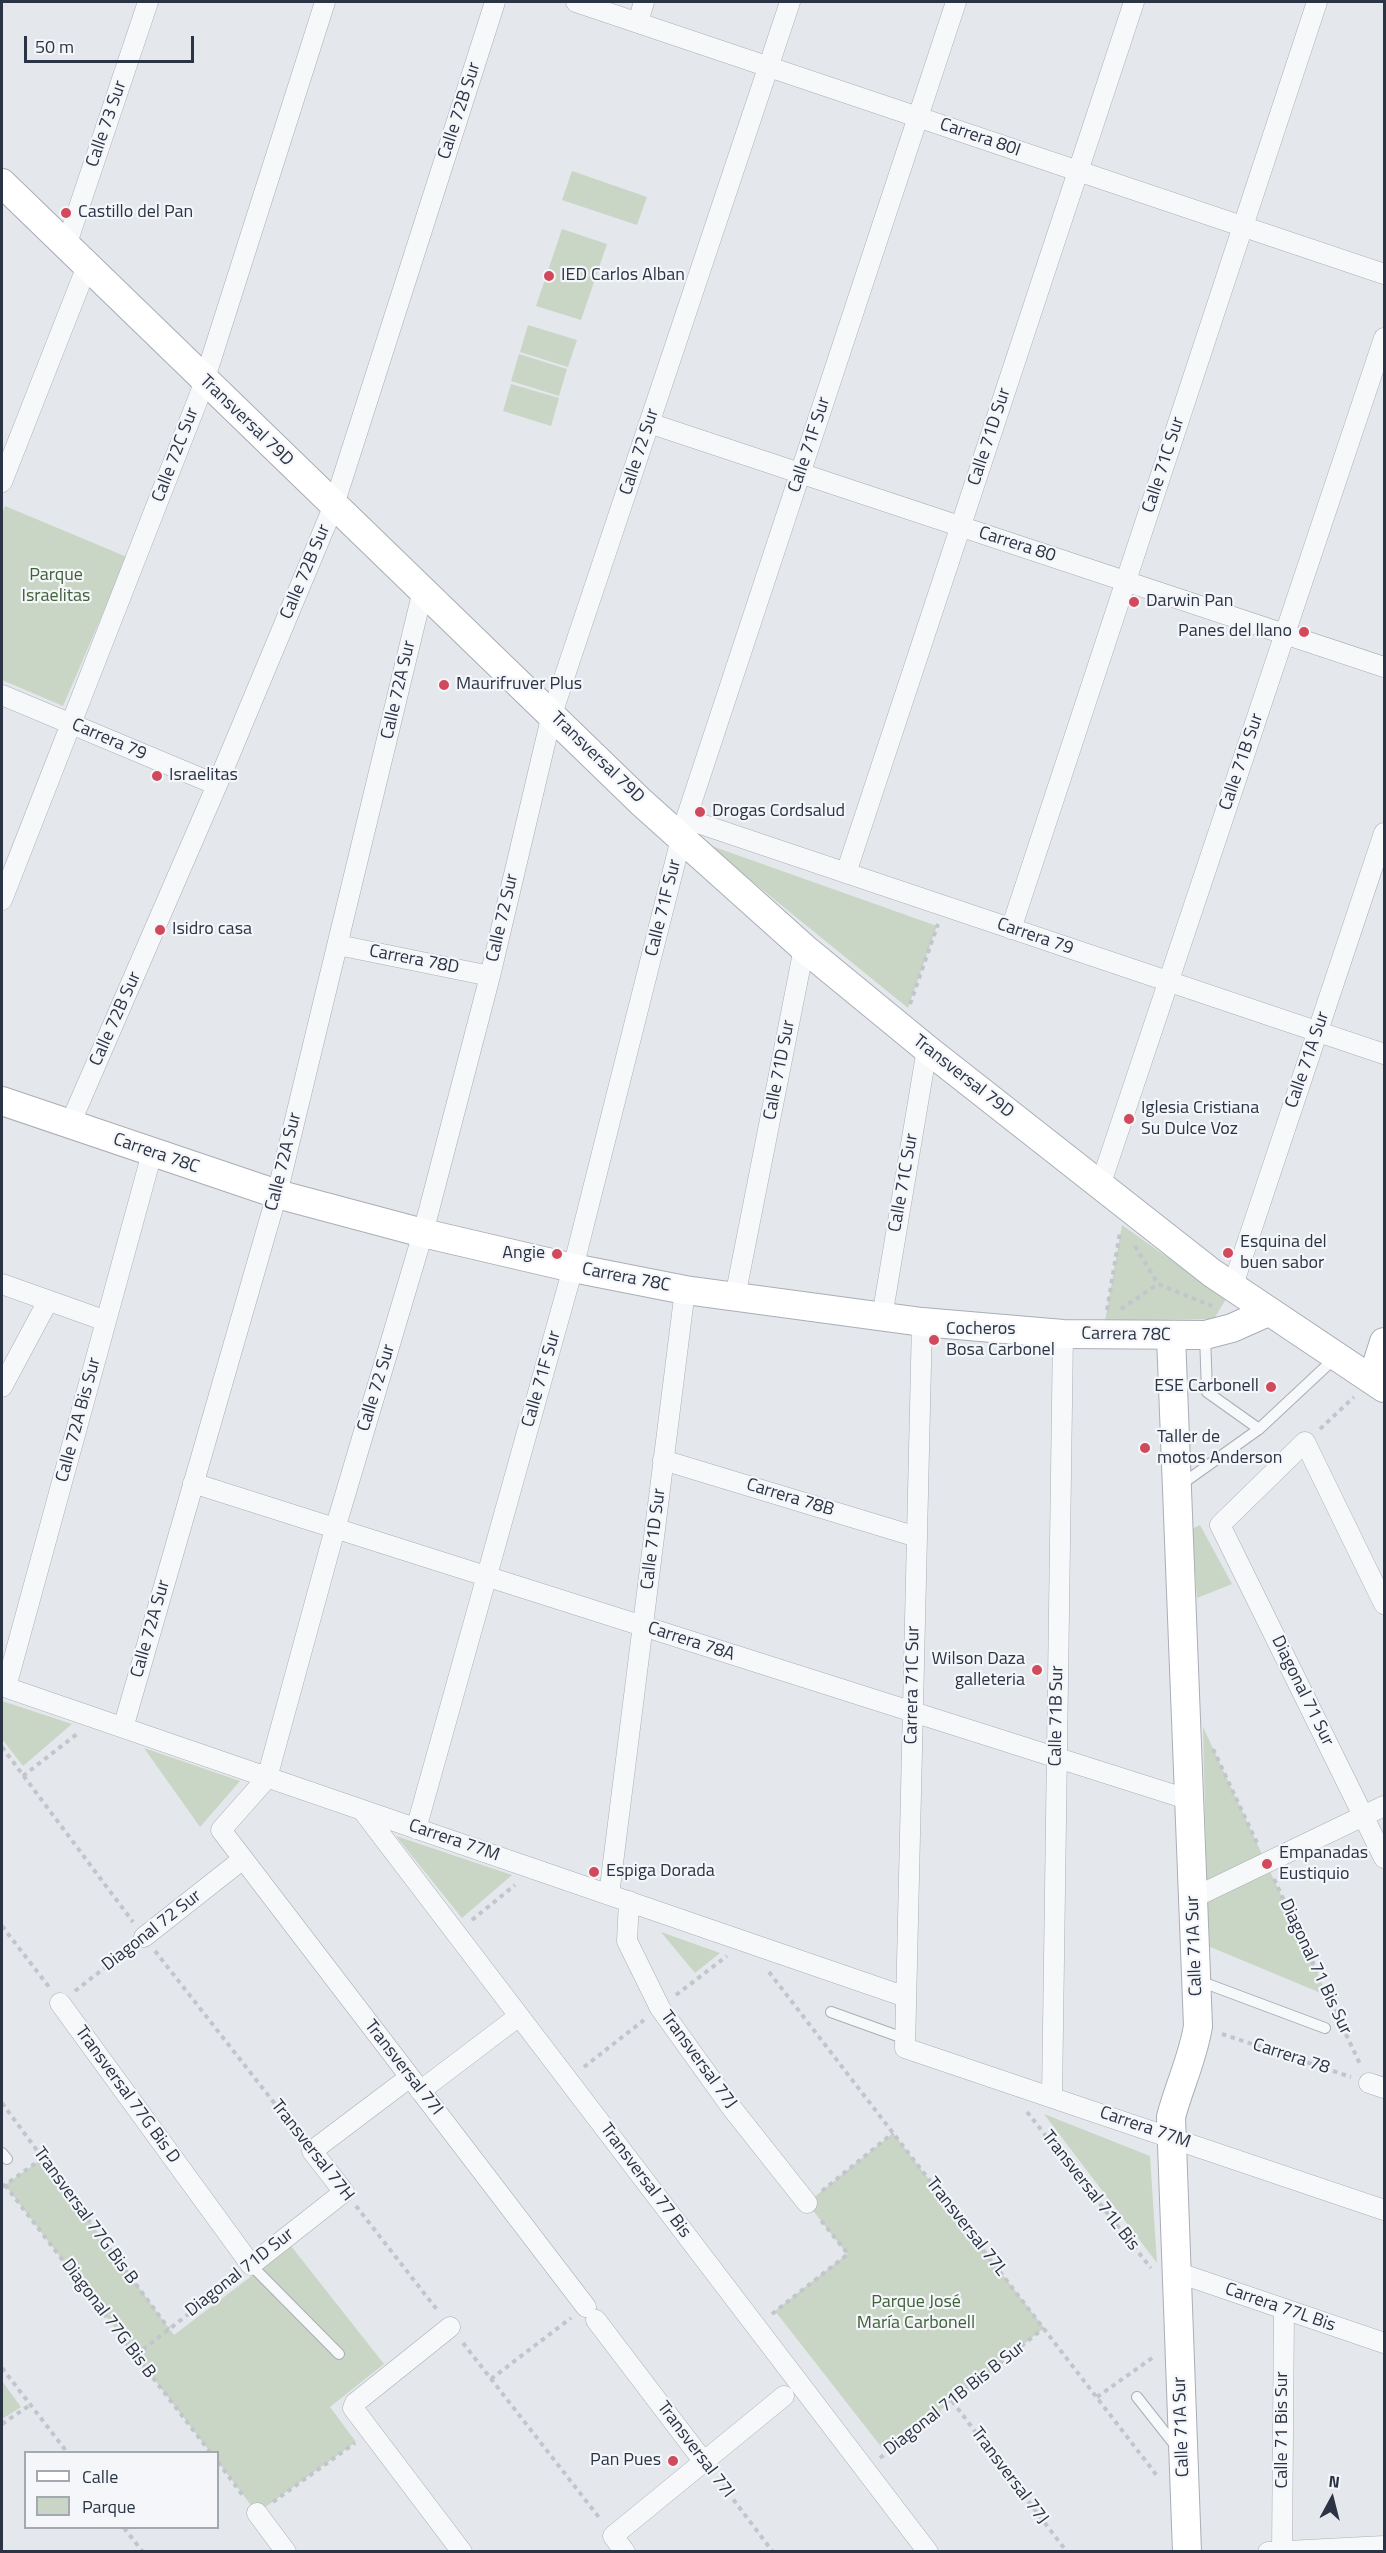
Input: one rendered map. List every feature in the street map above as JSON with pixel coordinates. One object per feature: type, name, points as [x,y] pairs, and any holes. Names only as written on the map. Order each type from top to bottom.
[{"type":"street","name":"Calle 73 Sur","points":[[66,246],[148,2]]},
{"type":"street","name":"Calle 72C Sur","points":[[2,900],[204,381],[325,2]]},
{"type":"street","name":"Calle 72B Sur","points":[[70,1124],[217,785],[334,505],[495,2]]},
{"type":"street","name":"Carrera 80I","points":[[576,2],[1384,274]]},
{"type":"street","points":[[638,22],[645,2]]},
{"type":"street","name":"Calle 72 Sur","points":[[220,1830],[267,1778],[335,1529],[423,1233],[490,976],[552,714],[790,2]]},
{"type":"street","name":"Calle 71F Sur","points":[[416,1828],[573,1268],[684,828],[956,2]]},
{"type":"street","name":"Calle 71D Sur","points":[[846,873],[1134,2]]},
{"type":"street","name":"Calle 71C Sur","points":[[1011,929],[1317,2]]},
{"type":"street","name":"Transversal 79D","points":[[2,183],[641,802],[684,828],[804,948],[927,1049],[1232,1288],[1256,1317],[1336,1356],[1378,1384]]},
{"type":"street","points":[[2,482],[87,266]]},
{"type":"street","name":"Calle 71B Sur","points":[[1100,1186],[1384,338]]},
{"type":"street","name":"Carrera 80","points":[[649,423],[1384,667]]},
{"type":"street","name":"Calle 72A Sur","points":[[123,1728],[277,1194],[423,590]]},
{"type":"street","name":"Carrera 79","points":[[2,694],[217,785]]},
{"type":"street","name":"Carrera 79","points":[[684,828],[846,873],[1384,1054]]},
{"type":"street","name":"Calle 71A Sur","points":[[1232,1288],[1384,833]]},
{"type":"street","name":"Carrera 78D","points":[[338,945],[490,976]]},
{"type":"street","name":"Calle 71D Sur","points":[[735,1297],[804,948]]},
{"type":"street","name":"Calle 71C Sur","points":[[882,1317],[927,1049]]},
{"type":"street","name":"Carrera 78C","points":[[2,1101],[277,1194],[423,1233],[573,1268],[685,1290],[922,1322],[1064,1334],[1104,1328],[1171,1336],[1205,1335],[1218,1333],[1256,1317]]},
{"type":"street","name":"Calle 72A Bis Sur","points":[[4,1687],[152,1153]]},
{"type":"street","points":[[2,1284],[106,1321]]},
{"type":"street","name":"Calle 71D Sur","points":[[609,1894],[685,1290]]},
{"type":"street","points":[[2,1387],[48,1301]]},
{"type":"street","name":"Carrera 71C Sur","points":[[906,2043],[922,1322]]},
{"type":"street","name":"Calle 71B Sur","points":[[1052,2097],[1064,1334]]},
{"type":"street","name":"Calle 71A Sur","points":[[1171,1336],[1198,2026],[1195,2048],[1179,2087],[1171,2117],[1187,2552]]},
{"type":"street","points":[[1378,1384],[1384,1342]]},
{"type":"street","points":[[1305,1442],[1384,1604]]},
{"type":"street","name":"Diagonal 71 Sur","points":[[1305,1442],[1220,1525],[1384,1858]]},
{"type":"street","name":"Carrera 78B","points":[[663,1460],[917,1537]]},
{"type":"street","name":"Carrera 78A","points":[[193,1483],[1057,1760],[1190,1800]]},
{"type":"street","name":"Carrera 77M","points":[[4,1687],[906,1997]]},
{"type":"street","points":[[1194,1898],[1384,1806]]},
{"type":"street","name":"Transversal 77 Bis","points":[[362,1810],[928,2552]]},
{"type":"street","name":"Transversal 77I","points":[[220,1830],[704,2462]]},
{"type":"street","name":"Diagonal 72 Sur","points":[[144,1937],[243,1859]]},
{"type":"street","name":"Transversal 77J","points":[[629,1902],[627,1941],[660,2008],[732,2107],[807,2203]]},
{"type":"street","name":"Transversal 77G Bis D","points":[[60,2003],[251,2265]]},
{"type":"street","points":[[312,2151],[519,2016]]},
{"type":"street","name":"Carrera 77M","points":[[906,2043],[1003,2081],[1384,2210]]},
{"type":"street","name":"Transversal 77H","points":[[312,2151],[344,2192]]},
{"type":"street","name":"Diagonal 71D Sur","points":[[251,2265],[344,2192]]},
{"type":"street","name":"Carrera 77L Bis","points":[[1176,2272],[1384,2343]]},
{"type":"street","name":"Calle 71 Bis Sur","points":[[1282,2551],[1284,2309]]},
{"type":"street","points":[[450,2327],[355,2403],[353,2408],[462,2552]]},
{"type":"street","points":[[619,2544],[704,2462],[784,2396]]},
{"type":"street","points":[[257,2513],[286,2552]]},
{"type":"street","points":[[1269,2552],[1384,2546]]},
{"type":"lane","points":[[1205,1335],[1207,1392],[1259,1429]]},
{"type":"lane","points":[[1177,1487],[1259,1429],[1336,1356]]},
{"type":"lane","points":[[1197,1983],[1210,1985],[1325,2028]]},
{"type":"lane","points":[[831,2012],[906,2043]]},
{"type":"lane","points":[[251,2265],[339,2354]]},
{"type":"lane","points":[[1137,2397],[1183,2457]]},
{"type":"path","points":[[908,1008],[944,906]]},
{"type":"path","points":[[1104,1328],[1122,1225],[1128,1235]]},
{"type":"path","points":[[1134,1245],[1158,1284],[1256,1317]]},
{"type":"path","points":[[1104,1328],[1158,1284]]},
{"type":"path","points":[[1305,1442],[1378,1384]]},
{"type":"path","points":[[23,1776],[97,1719]]},
{"type":"path","name":"Transversal 77H","points":[[2,1747],[144,1937],[312,2151]]},
{"type":"path","name":"Diagonal 71 Bis Sur","points":[[1213,1748],[1266,1863],[1377,2085]]},
{"type":"path","points":[[456,1934],[534,1869]]},
{"type":"path","points":[[2,1926],[60,2003]]},
{"type":"path","name":"Diagonal 72 Sur","points":[[60,2003],[144,1937]]},
{"type":"path","name":"Transversal 77L","points":[[745,1941],[1186,2513]]},
{"type":"path","name":"Carrera 78","points":[[1198,2026],[1377,2085]]},
{"type":"path","name":"Transversal 71L Bis","points":[[1003,2081],[1177,2301]]},
{"type":"path","name":"Transversal 77G Bis B","points":[[2,2103],[169,2329]]},
{"type":"path","points":[[756,2326],[848,2254],[807,2203],[893,2133]]},
{"type":"path","points":[[3,2186],[43,2158]]},
{"type":"path","name":"Diagonal 77G Bis B","points":[[3,2186],[209,2451]]},
{"type":"path","name":"Transversal 77H","points":[[344,2192],[619,2544]]},
{"type":"path","name":"Diagonal 71D Sur","points":[[136,2355],[251,2265]]},
{"type":"path","points":[[491,2379],[591,2313]]},
{"type":"path","name":"Diagonal 71B Bis B Sur","points":[[865,2469],[1044,2328]]},
{"type":"path","points":[[1097,2397],[1179,2340]]},
{"type":"path","points":[[2,2368],[66,2451]]},
{"type":"path","name":"Transversal 77J","points":[[952,2401],[1067,2552]]},
{"type":"path","points":[[2,2424],[30,2405]]},
{"type":"path","points":[[219,2463],[257,2513],[370,2432]]},
{"type":"path","name":"Transversal 77I","points":[[704,2462],[773,2552]]},
{"type":"path","points":[[125,2529],[142,2552]]},
{"type":"green space","points":[[572,171],[647,197],[637,225],[562,200]]},
{"type":"green space","points":[[562,229],[607,244],[581,320],[536,306]]},
{"type":"green space","points":[[528,325],[577,340],[568,367],[520,352]]},
{"type":"green space","points":[[519,354],[567,369],[559,396],[511,381]]},
{"type":"green space","points":[[511,384],[559,398],[551,426],[503,411]]},
{"type":"green space","name":"Parque Israelitas","points":[[5,506],[127,557],[63,706],[2,680],[2,514]]},
{"type":"green space","points":[[706,844],[937,926],[908,1008]]},
{"type":"green space","points":[[1122,1225],[1226,1299],[1214,1319],[1105,1321]]},
{"type":"green space","points":[[1200,1525],[1232,1584],[1197,1598],[1192,1529]]},
{"type":"green space","points":[[2,1701],[72,1724],[23,1766],[2,1739]]},
{"type":"green space","points":[[1203,1727],[1328,1996],[1208,1946]]},
{"type":"green space","points":[[144,1748],[240,1781],[200,1827]]},
{"type":"green space","points":[[396,1836],[512,1875],[462,1918]]},
{"type":"green space","points":[[661,1932],[720,1953],[695,1973]]},
{"type":"green space","points":[[1044,2114],[1150,2156],[1157,2263]]},
{"type":"green space","name":"Parque José María Carbonell","points":[[893,2133],[1044,2328],[886,2453],[775,2311],[847,2254],[807,2203]]},
{"type":"green space","points":[[43,2158],[174,2335],[291,2246],[384,2364],[330,2407],[356,2442],[257,2513],[219,2463],[219,2451],[209,2451],[5,2185]]},
{"type":"green space","points":[[2,2381],[21,2407],[2,2419]]},
{"type":"place","name":"Castillo del Pan","points":[[66,213]]},
{"type":"place","name":"IED Carlos Alban","points":[[549,276]]},
{"type":"place","name":"Darwin Pan","points":[[1134,602]]},
{"type":"place","name":"Panes del llano","points":[[1304,632]]},
{"type":"place","name":"Maurifruver Plus","points":[[444,685]]},
{"type":"place","name":"Israelitas","points":[[157,776]]},
{"type":"place","name":"Drogas Cordsalud","points":[[700,812]]},
{"type":"place","name":"Isidro casa","points":[[160,930]]},
{"type":"place","name":"Iglesia Cristiana Su Dulce Voz","points":[[1129,1119]]},
{"type":"place","name":"Esquina del buen sabor","points":[[1228,1253]]},
{"type":"place","name":"Angie","points":[[557,1254]]},
{"type":"place","name":"Cocheros Bosa Carbonel","points":[[934,1340]]},
{"type":"place","name":"ESE Carbonell","points":[[1271,1387]]},
{"type":"place","name":"Taller de motos Anderson","points":[[1145,1448]]},
{"type":"place","name":"Wilson Daza galleteria","points":[[1037,1670]]},
{"type":"place","name":"Empanadas Eustiquio","points":[[1267,1864]]},
{"type":"place","name":"Espiga Dorada","points":[[594,1872]]},
{"type":"place","name":"Pan Pues","points":[[673,2461]]}]
